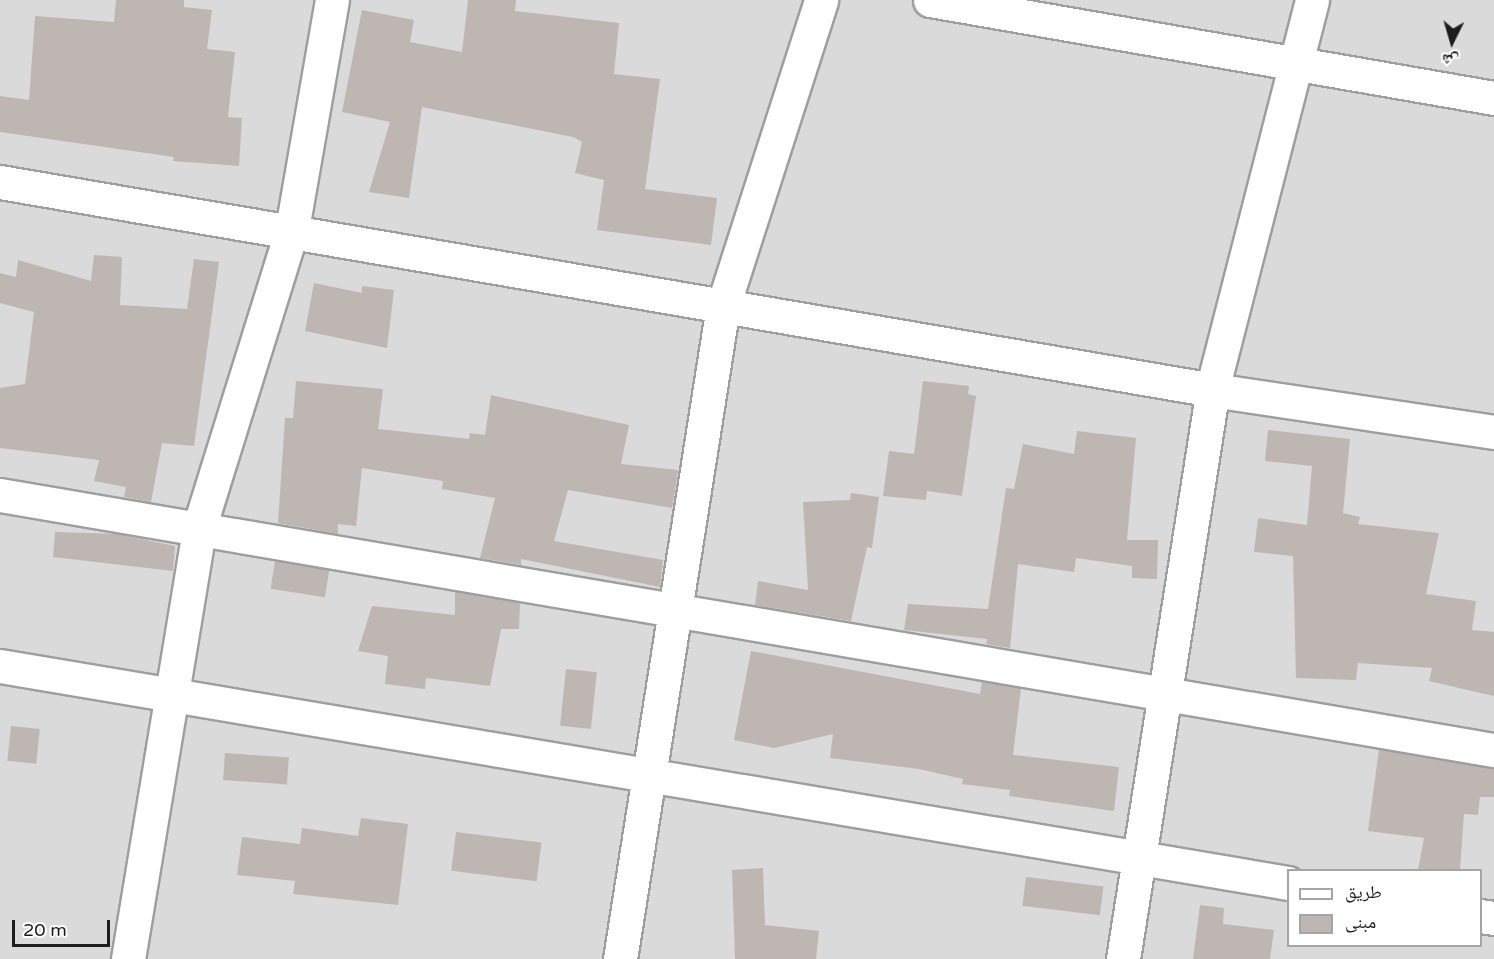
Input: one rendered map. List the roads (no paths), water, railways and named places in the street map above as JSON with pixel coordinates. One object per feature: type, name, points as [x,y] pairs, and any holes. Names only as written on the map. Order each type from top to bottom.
[{"type":"street","points":[[128,959],[199,528],[292,229],[332,0]]},
{"type":"street","points":[[620,959],[723,306],[821,0]]},
{"type":"street","points":[[930,0],[1296,67],[1494,98]]},
{"type":"street","points":[[1123,959],[1213,390],[1312,0]]},
{"type":"street","points":[[0,182],[292,229],[1213,390],[1494,432]]},
{"type":"street","points":[[0,495],[1494,750]]},
{"type":"street","points":[[0,666],[648,778],[1287,883]]}]
